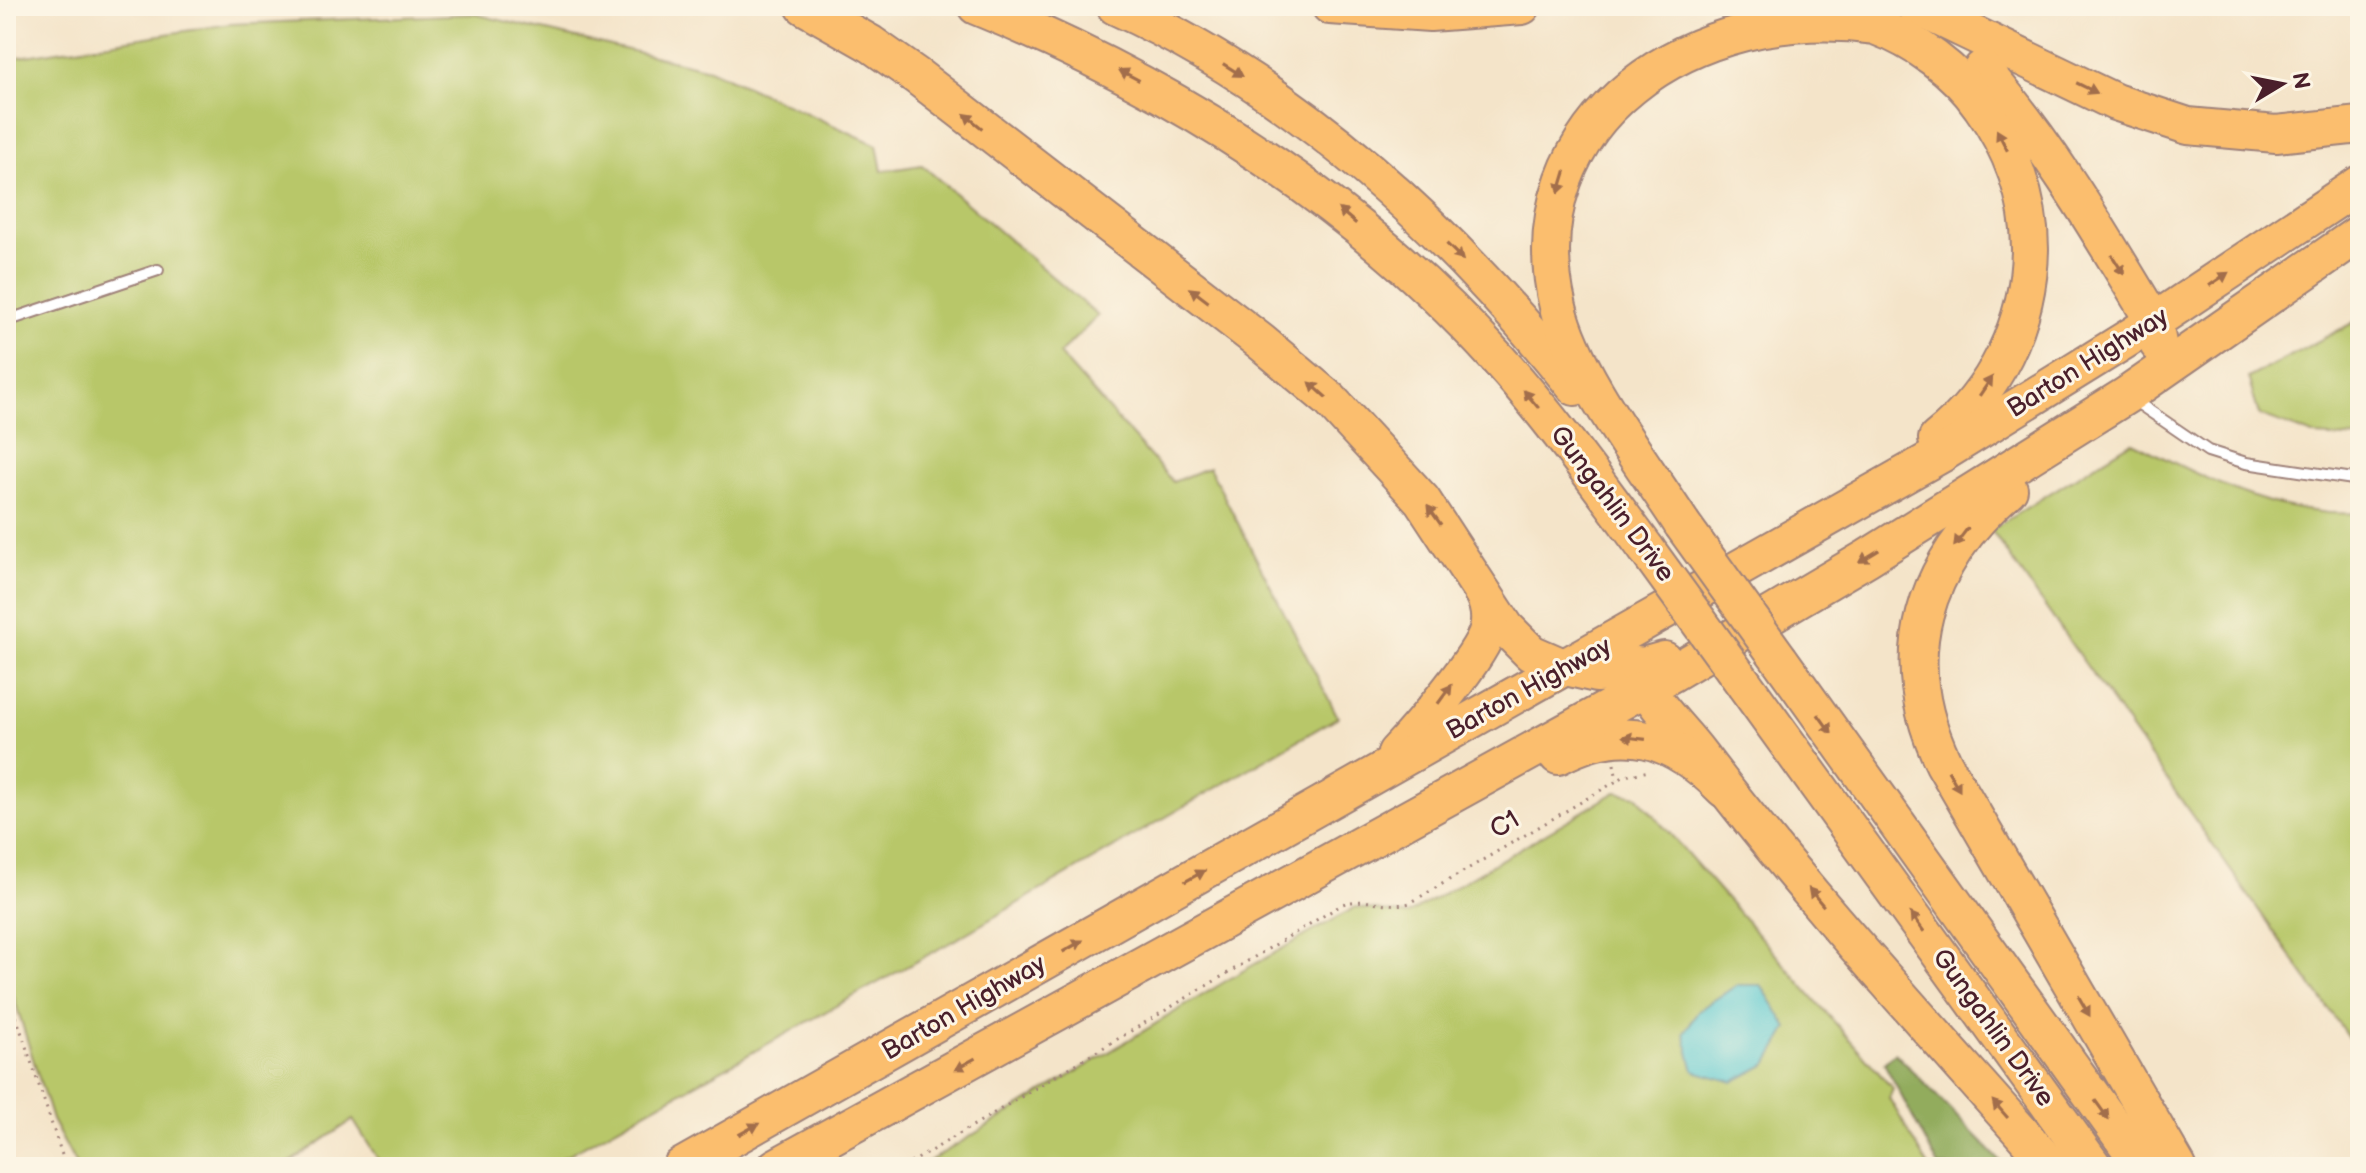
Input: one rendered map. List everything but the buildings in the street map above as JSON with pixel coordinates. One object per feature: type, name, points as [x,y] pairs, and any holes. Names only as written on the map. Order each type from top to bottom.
[{"type":"highway","points":[[804,6],[871,44],[918,77],[1304,378],[1401,474],[1517,641],[1537,657],[1568,668],[1642,677]]},
{"type":"highway","name":"Gungahlin Drive","points":[[976,6],[1058,40],[1186,106],[1326,199],[1387,249],[1498,359],[1647,550],[2094,1167]]},
{"type":"highway","name":"Gungahlin Drive","points":[[1115,6],[1144,19],[1297,111],[1363,165],[1439,236],[1530,330],[1682,524],[2143,1167]]},
{"type":"highway","points":[[1330,6],[1404,13],[1522,6]]},
{"type":"highway","points":[[1888,6],[1949,40],[1999,89],[2045,150],[2154,322],[2159,345],[2156,364],[2132,391]]},
{"type":"highway","points":[[1915,6],[2115,102],[2188,126],[2276,134],[2360,125]]},
{"type":"highway","points":[[1682,524],[1582,368],[1564,328],[1554,286],[1551,239],[1556,201],[1569,160],[1591,118],[1618,85],[1652,55],[1703,27],[1757,13],[1796,10],[1841,16],[1880,28],[1912,43],[1955,75],[1999,133],[2017,174],[2026,209],[2030,252],[2023,305],[1997,370],[1954,424],[1923,449],[1797,522],[1747,566]]},
{"type":"highway","name":"Barton Highway","points":[[681,1167],[1568,668],[1963,441],[2154,322],[2360,184]]},
{"type":"highway","name":"Barton Highway","points":[[776,1167],[1034,1028],[1642,677],[1748,628],[2132,391],[2360,233]]},
{"type":"highway","points":[[2077,425],[1980,515],[1950,552],[1937,575],[1923,620],[1920,687],[1931,735],[1944,764],[2178,1167]]},
{"type":"highway","points":[[1376,775],[1420,728],[1486,636],[1489,615],[1477,580]]},
{"type":"highway","points":[[1657,617],[1641,637],[1642,677],[1724,789],[1866,957],[2052,1167]]},
{"type":"highway","points":[[1034,1028],[1226,932],[1591,741],[1623,737],[1664,744],[1690,758],[1724,789]]},
{"type":"lane","points":[[6,321],[158,270]]},
{"type":"lane","points":[[2132,391],[2208,451],[2246,463],[2360,480]]},
{"type":"path","name":"C1","points":[[904,1167],[1336,908],[1357,900],[1390,905],[1410,903],[1625,776],[1655,771]]},
{"type":"path","points":[[6,986],[66,1167]]},
{"type":"green space","points":[[474,14],[709,69],[877,145],[882,171],[922,165],[1098,316],[1059,354],[1173,482],[1209,467],[1338,717],[953,941],[546,1167],[383,1167],[353,1120],[283,1167],[77,1167],[52,1120],[6,972],[6,59],[230,24]]},
{"type":"green space","points":[[2360,319],[2360,439],[2316,436],[2259,415],[2248,378]]},
{"type":"green space","points":[[2132,442],[2214,482],[2270,502],[2329,513],[2360,513],[2360,1054],[1991,530]]},
{"type":"green space","points":[[1616,792],[1637,796],[1893,1089],[1889,1098],[1929,1167],[920,1167],[1239,973],[1356,907],[1407,915]]},
{"type":"green space","points":[[1895,1053],[2006,1167],[1939,1167],[1884,1063]]},
{"type":"water","points":[[1737,985],[1761,985],[1788,1028],[1767,1064],[1733,1082],[1694,1071],[1684,1033],[1699,1010]]}]
